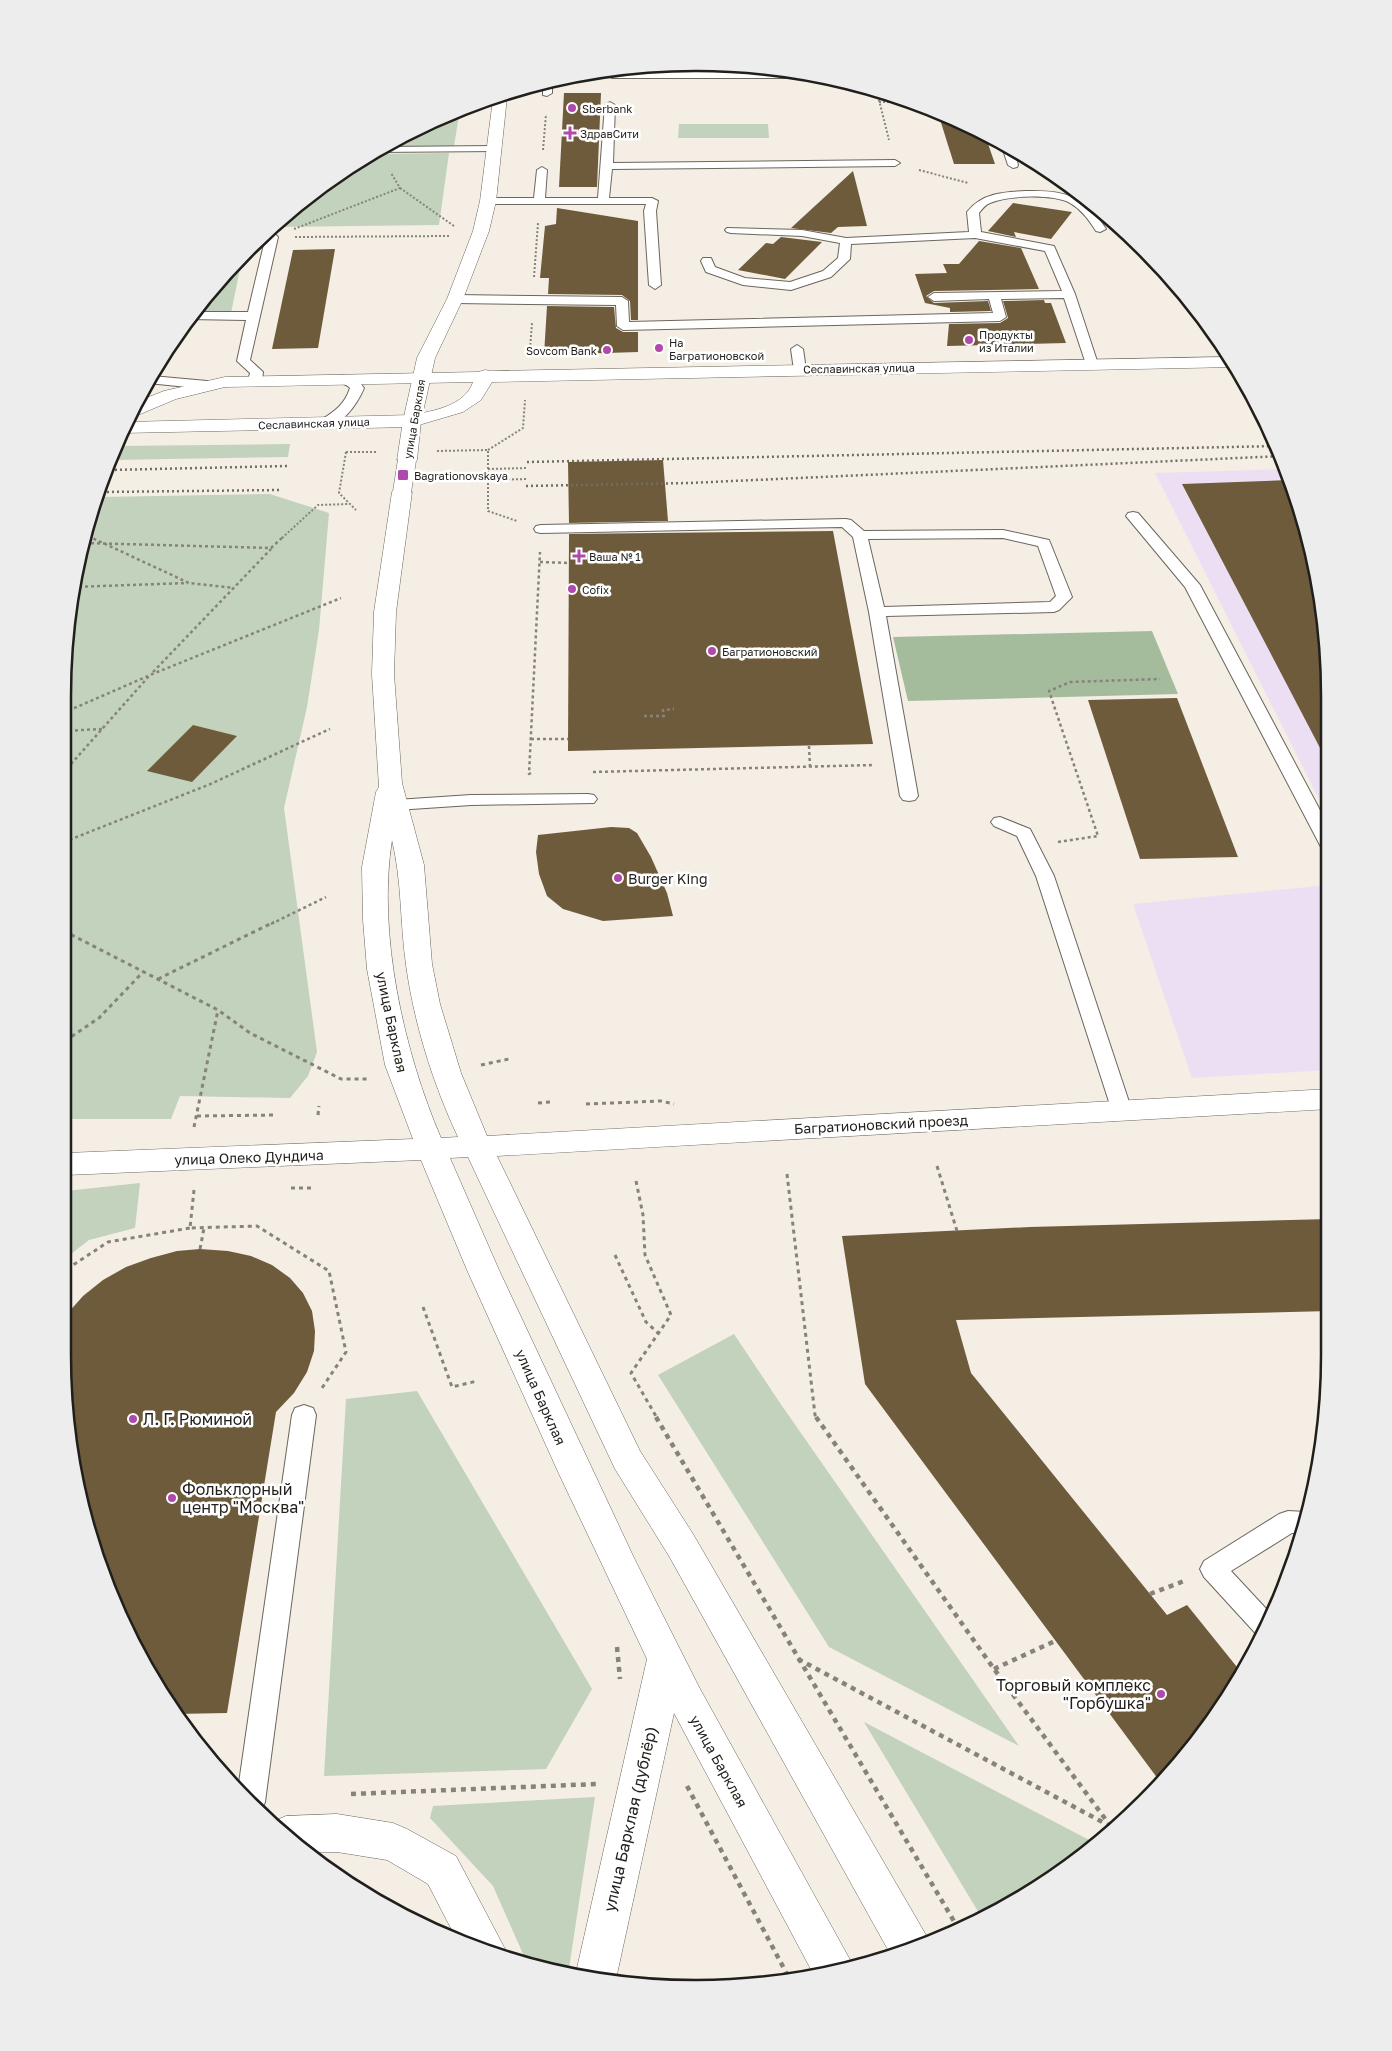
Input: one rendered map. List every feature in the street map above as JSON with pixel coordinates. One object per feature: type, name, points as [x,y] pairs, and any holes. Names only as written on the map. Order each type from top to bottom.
[{"type":"main road","name":"улица Барклая","points":[[499,103],[488,201],[481,231],[455,299],[426,358],[421,377],[412,421],[385,612],[383,674],[393,794],[411,865],[419,964],[426,1004],[449,1080],[467,1125],[627,1459],[681,1545],[907,1943]]},
{"type":"main road","name":"Сеславинская улица","points":[[143,406],[207,385],[225,382],[535,374],[1223,362]]},
{"type":"main road","name":"Сеславинская улица","points":[[132,428],[412,421],[441,414],[464,405],[478,394],[485,376]]},
{"type":"main road","name":"улица Барклая","points":[[393,794],[375,867],[376,920],[380,969],[399,1065],[432,1150],[576,1474],[666,1659],[831,1965]]},
{"type":"main road","name":"Багратионовский проезд","points":[[432,1150],[1321,1100]]},
{"type":"main road","name":"улица Олеко Дундича","points":[[71,1164],[432,1150]]},
{"type":"main road","name":"улица Барклая (дублёр)","points":[[596,1971],[604,1929],[642,1774],[666,1659]]},
{"type":"main road","points":[[296,1835],[337,1833],[392,1842],[442,1870],[479,1941]]},
{"type":"lane","points":[[634,75],[758,75]]},
{"type":"lane","points":[[603,201],[610,105]]},
{"type":"lane","points":[[394,150],[494,149]]},
{"type":"lane","points":[[1010,156],[1013,165]]},
{"type":"lane","points":[[607,166],[895,163]]},
{"type":"lane","points":[[540,202],[542,170]]},
{"type":"lane","points":[[975,235],[973,212],[983,202],[1008,194],[1038,194],[1067,197],[1088,210]]},
{"type":"lane","points":[[488,201],[652,202],[656,285]]},
{"type":"lane","points":[[1090,212],[1100,229]]},
{"type":"lane","points":[[731,230],[802,233],[846,241],[975,235],[1050,248],[1069,294],[1092,364]]},
{"type":"lane","points":[[707,261],[710,269],[743,281],[791,286],[827,274],[844,259],[846,241]]},
{"type":"lane","points":[[255,381],[257,372],[243,361],[266,243]]},
{"type":"lane","points":[[934,297],[1069,294]]},
{"type":"lane","points":[[455,299],[622,301],[623,326],[793,326],[1000,317],[994,296]]},
{"type":"lane","points":[[200,316],[253,316]]},
{"type":"lane","points":[[797,349],[800,370]]},
{"type":"lane","points":[[326,423],[341,413],[352,402],[357,388],[353,383],[342,379]]},
{"type":"lane","points":[[157,381],[207,385]]},
{"type":"lane","points":[[1133,516],[1192,585],[1321,831]]},
{"type":"lane","points":[[541,529],[846,524],[860,535],[1003,534],[1044,543],[1064,597],[1054,607],[877,612]]},
{"type":"lane","points":[[860,535],[877,612],[909,796]]},
{"type":"lane","points":[[393,794],[470,800],[588,799]]},
{"type":"lane","points":[[1000,822],[1024,833],[1045,876],[1122,1111]]},
{"type":"lane","points":[[252,1795],[304,1415]]},
{"type":"lane","points":[[1260,1622],[1213,1569],[1288,1522],[1298,1522]]},
{"type":"path","points":[[542,170],[547,93]]},
{"type":"path","points":[[878,99],[895,163],[1008,194]]},
{"type":"path","points":[[879,102],[890,102]]},
{"type":"path","points":[[388,166],[400,188],[457,228]]},
{"type":"path","points":[[276,234],[400,188]]},
{"type":"path","points":[[488,450],[523,428],[525,397],[535,385],[535,367],[529,359],[540,202]]},
{"type":"path","points":[[272,237],[452,236]]},
{"type":"path","points":[[488,459],[488,512],[541,529],[529,774],[539,773]]},
{"type":"path","points":[[344,461],[339,493],[356,510]]},
{"type":"path","points":[[488,468],[527,468]]},
{"type":"path","points":[[488,480],[527,479]]},
{"type":"path","points":[[71,764],[150,675],[235,588],[271,548],[318,505],[349,504]]},
{"type":"path","points":[[92,539],[189,583]]},
{"type":"path","points":[[91,543],[271,548]]},
{"type":"path","points":[[540,562],[570,562]]},
{"type":"path","points":[[81,588],[189,583],[235,588]]},
{"type":"path","points":[[71,710],[150,675],[341,598]]},
{"type":"path","points":[[1030,846],[1098,836],[1049,691],[1070,682],[1160,679]]},
{"type":"path","points":[[644,716],[664,716],[663,710],[674,709]]},
{"type":"path","points":[[71,731],[102,729]]},
{"type":"path","points":[[71,839],[208,785],[330,729]]},
{"type":"path","points":[[531,739],[568,739]]},
{"type":"path","points":[[809,746],[810,767]]},
{"type":"path","points":[[587,772],[904,764]]},
{"type":"path","points":[[157,979],[326,897]]},
{"type":"path","points":[[71,935],[218,1010],[250,1033],[341,1079]]},
{"type":"path","points":[[71,1038],[99,1018],[143,972]]},
{"type":"path","points":[[192,1132],[218,1010]]},
{"type":"path","points":[[586,1104],[661,1101]]},
{"type":"path","points":[[538,1103],[550,1102],[550,1106]]},
{"type":"path","points":[[318,1115],[319,1106]]},
{"type":"path","points":[[196,1116],[276,1115]]},
{"type":"path","points":[[937,1166],[957,1231]]},
{"type":"path","points":[[786,1174],[814,1415],[994,1669],[1109,1824]]},
{"type":"path","points":[[636,1181],[643,1216],[646,1254],[670,1315],[631,1373],[686,1470],[955,1923]]},
{"type":"path","points":[[190,1228],[194,1184]]},
{"type":"path","points":[[71,1266],[108,1242],[190,1228],[257,1226],[329,1270],[346,1352],[304,1415]]},
{"type":"path","points":[[200,1249],[204,1228]]},
{"type":"path","points":[[615,1255],[646,1322],[658,1333]]},
{"type":"path","points":[[423,1307],[452,1387],[477,1381]]},
{"type":"path","points":[[994,1669],[1056,1641]]},
{"type":"path","points":[[798,1659],[1108,1825]]},
{"type":"path","points":[[685,1782],[786,1973]]},
{"type":"path","points":[[343,1794],[603,1784]]},
{"type":"shaded area","points":[[1278,469],[1288,495],[1299,534],[1309,574],[1315,614],[1321,696],[1321,803],[1155,473]]},
{"type":"shaded area","points":[[1321,886],[1321,1070],[1192,1078],[1133,904]]},
{"type":"green space","points":[[458,118],[454,146],[401,146]]},
{"type":"green space","points":[[679,124],[768,124],[769,138],[678,138]]},
{"type":"green space","points":[[449,153],[439,225],[283,227],[316,200],[386,154]]},
{"type":"green space","points":[[240,269],[231,313],[202,314]]},
{"type":"green space","points":[[290,444],[288,457],[118,460],[124,446]]},
{"type":"green space","points":[[270,494],[329,513],[319,630],[307,707],[284,808],[317,1052],[308,1076],[290,1098],[180,1096],[171,1119],[71,1119],[71,696],[73,655],[83,574],[103,497]]},
{"type":"green space","points":[[1152,631],[1178,694],[908,701],[893,637]]},
{"type":"green space","points":[[140,1183],[135,1228],[89,1240],[71,1254],[71,1190]]},
{"type":"green space","points":[[734,1334],[1019,1746],[829,1647],[658,1375]]},
{"type":"green space","points":[[417,1391],[592,1689],[546,1769],[324,1776],[346,1399]]},
{"type":"green space","points":[[864,1722],[1089,1840],[1043,1874],[978,1912]]},
{"type":"green space","points":[[595,1797],[569,1967],[523,1955],[493,1886],[430,1818],[433,1806]]},
{"type":"building","points":[[564,93],[601,93],[597,187],[559,187]]},
{"type":"building","points":[[941,122],[988,145],[995,164],[954,164]]},
{"type":"building","points":[[853,171],[867,226],[838,227],[831,233],[791,228]]},
{"type":"building","points":[[1013,203],[1072,212],[1051,239],[1014,232],[1016,237],[988,231]]},
{"type":"building","points":[[557,208],[638,221],[638,320],[631,320],[630,301],[622,295],[548,294],[549,278],[540,278],[545,226],[556,224]]},
{"type":"building","points":[[781,237],[822,242],[785,279],[738,270],[766,243],[773,244]]},
{"type":"building","points":[[979,241],[1021,248],[1039,289],[934,291],[926,296],[934,303],[988,301],[991,311],[950,312],[950,308],[925,303],[915,274],[947,273],[943,264],[959,264]]},
{"type":"building","points":[[335,249],[318,348],[272,349],[293,250]]},
{"type":"building","points":[[1044,300],[1045,303],[1051,303],[1066,343],[947,346],[949,324],[1000,323],[1008,318],[1003,301]]},
{"type":"building","points":[[547,306],[614,307],[616,328],[623,332],[638,332],[638,352],[544,355]]},
{"type":"building","points":[[663,460],[668,521],[569,523],[568,462]]},
{"type":"building","points":[[1282,480],[1288,495],[1309,574],[1315,614],[1321,696],[1321,750],[1182,484]]},
{"type":"building","name":"Багратионовский","points":[[833,531],[873,744],[568,751],[569,534]]},
{"type":"building","points":[[1177,698],[1238,857],[1140,859],[1088,700]]},
{"type":"building","points":[[193,725],[237,736],[192,782],[147,771]]},
{"type":"building","points":[[611,827],[629,828],[637,833],[651,857],[667,893],[673,916],[603,921],[563,909],[547,896],[539,874],[536,852],[538,835]]},
{"type":"building","points":[[1321,1219],[1321,1311],[956,1320],[971,1373],[1167,1615],[1187,1605],[1237,1667],[1192,1735],[1157,1777],[865,1384],[842,1236],[1030,1227]]},
{"type":"building","name":"Фольклорный центр \"Москва\"","points":[[200,1249],[228,1251],[251,1256],[272,1265],[290,1278],[303,1293],[312,1311],[315,1331],[314,1351],[307,1372],[294,1393],[276,1412],[227,1713],[185,1714],[155,1667],[119,1594],[104,1556],[83,1477],[77,1437],[71,1355],[71,1310],[83,1296],[103,1280],[126,1267],[177,1251]]},
{"type":"railway","points":[[527,462],[1268,446]]},
{"type":"railway","points":[[526,486],[689,483],[1273,456]]},
{"type":"railway","points":[[114,470],[287,466]]},
{"type":"railway","points":[[105,492],[281,490]]},
{"type":"place","name":"Sberbank","points":[[572,108]]},
{"type":"place","name":"ЗдравСити","points":[[570,133]]},
{"type":"place","name":"Продукты из Италии","points":[[969,340]]},
{"type":"place","name":"На Багратионовской","points":[[659,348]]},
{"type":"place","name":"Sovcom Bank","points":[[607,350]]},
{"type":"place","name":"Bagrationovskaya","points":[[403,475]]},
{"type":"place","name":"Ваша № 1","points":[[579,556]]},
{"type":"place","name":"Cofix","points":[[572,589]]},
{"type":"place","name":"Багратионовский","points":[[712,651]]},
{"type":"place","name":"Burger King","points":[[618,878]]},
{"type":"place","name":"Л. Г. Рюминой","points":[[133,1419]]},
{"type":"place","name":"Фольклорный центр \"Москва\"","points":[[172,1498]]},
{"type":"place","name":"Торговый комплекс \"Горбушка\"","points":[[1161,1694]]}]
